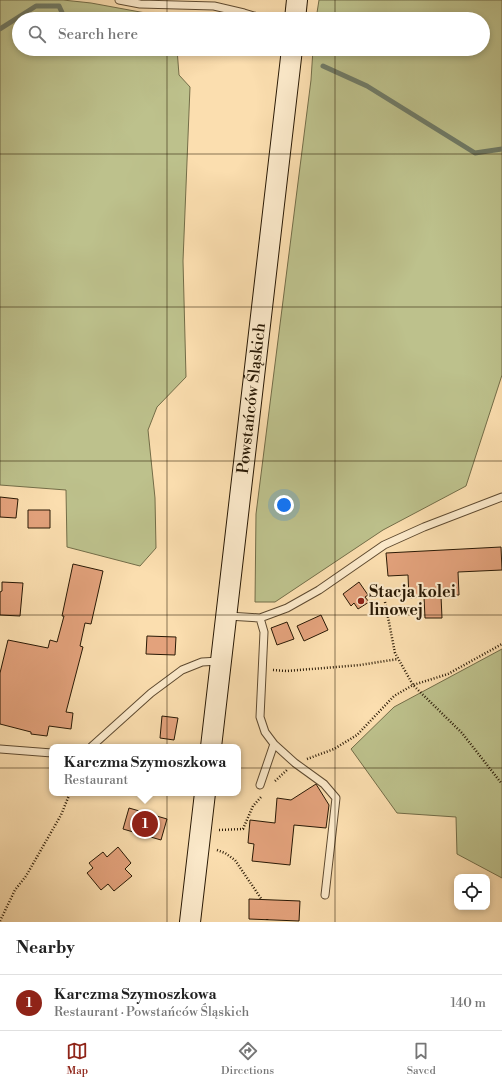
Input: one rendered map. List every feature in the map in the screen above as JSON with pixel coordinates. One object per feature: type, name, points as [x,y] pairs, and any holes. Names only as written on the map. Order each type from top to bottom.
[{"type":"street","points":[[296,12],[297,0]]},
{"type":"street","name":"Powstańców Śląskich","points":[[211,744],[291,56]]},
{"type":"street","points":[[190,922],[205,796]]},
{"type":"lane","points":[[119,0],[140,4],[214,6],[237,12]]},
{"type":"lane","points":[[226,616],[260,618],[287,608],[319,590],[384,545],[424,527],[502,497]]},
{"type":"lane","points":[[260,618],[264,632],[260,717],[265,732],[274,744],[295,763],[324,784],[336,798],[325,895]]},
{"type":"lane","points":[[94,744],[151,693],[182,670],[202,662],[221,661]]},
{"type":"lane","points":[[260,785],[274,744]]},
{"type":"lane","points":[[0,749],[49,754]]},
{"type":"path","points":[[385,602],[395,653],[413,685],[462,733],[502,784]]},
{"type":"path","points":[[295,763],[334,750],[357,735],[394,696],[413,685],[448,674],[502,644]]},
{"type":"path","points":[[287,671],[360,665],[398,659]]},
{"type":"path","points":[[0,921],[15,890],[26,876],[61,814],[69,796]]},
{"type":"path","points":[[219,830],[243,829],[253,806]]},
{"type":"path","points":[[217,850],[226,853],[236,860],[262,900]]},
{"type":"green space","points":[[0,0],[63,0],[91,3],[140,12],[12,12],[12,56],[178,56],[179,75],[190,87],[183,261],[186,377],[157,407],[148,430],[155,498],[156,548],[140,566],[67,547],[66,490],[0,485]]},
{"type":"green space","points":[[319,0],[502,0],[502,375],[466,486],[383,530],[275,602],[255,602],[256,514],[311,80],[313,56],[490,56],[490,12],[317,12]]},
{"type":"green space","points":[[502,649],[502,878],[457,854],[456,817],[397,813],[351,749],[394,707]]},
{"type":"building","points":[[0,497],[18,499],[16,518],[0,517]]},
{"type":"building","points":[[28,510],[50,510],[50,528],[28,528]]},
{"type":"building","points":[[501,547],[502,570],[458,572],[459,595],[441,596],[442,618],[425,618],[424,597],[409,598],[408,575],[388,576],[386,553]]},
{"type":"building","points":[[73,564],[103,571],[91,624],[85,623],[80,646],[83,647],[66,712],[73,713],[71,729],[49,726],[47,736],[31,734],[31,732],[0,724],[0,673],[8,640],[48,648],[50,640],[57,642],[64,616],[62,616]]},
{"type":"building","points":[[2,582],[23,583],[20,616],[0,615],[0,592],[2,591]]},
{"type":"building","points":[[359,582],[368,595],[365,597],[369,602],[358,609],[354,603],[351,606],[343,594]]},
{"type":"building","points":[[321,615],[328,630],[304,641],[297,626]]},
{"type":"building","points":[[287,622],[294,639],[277,645],[271,628]]},
{"type":"building","points":[[147,636],[176,637],[175,655],[146,654]]},
{"type":"building","points":[[162,716],[178,718],[174,740],[160,738]]},
{"type":"building","points":[[316,784],[329,805],[326,828],[294,825],[290,865],[252,861],[254,844],[248,843],[250,820],[275,823],[277,798],[291,800]]},
{"type":"building","points":[[129,808],[167,819],[161,840],[123,829]]},
{"type":"building","points":[[118,847],[131,863],[125,869],[132,876],[114,891],[108,884],[101,890],[87,873],[93,868],[89,863],[103,852],[107,857]]},
{"type":"building","points":[[249,899],[300,901],[299,921],[249,919]]},
{"type":"waterway","points":[[27,12],[36,6],[59,6],[62,12]]},
{"type":"waterway","points":[[0,29],[12,21]]},
{"type":"waterway","points":[[323,66],[367,86],[475,153],[502,149]]},
{"type":"place","name":"Stacja kolei linowej","points":[[361,601]]},
{"type":"place","name":"Karczma Szymoszkowa","points":[[145,824]]}]
